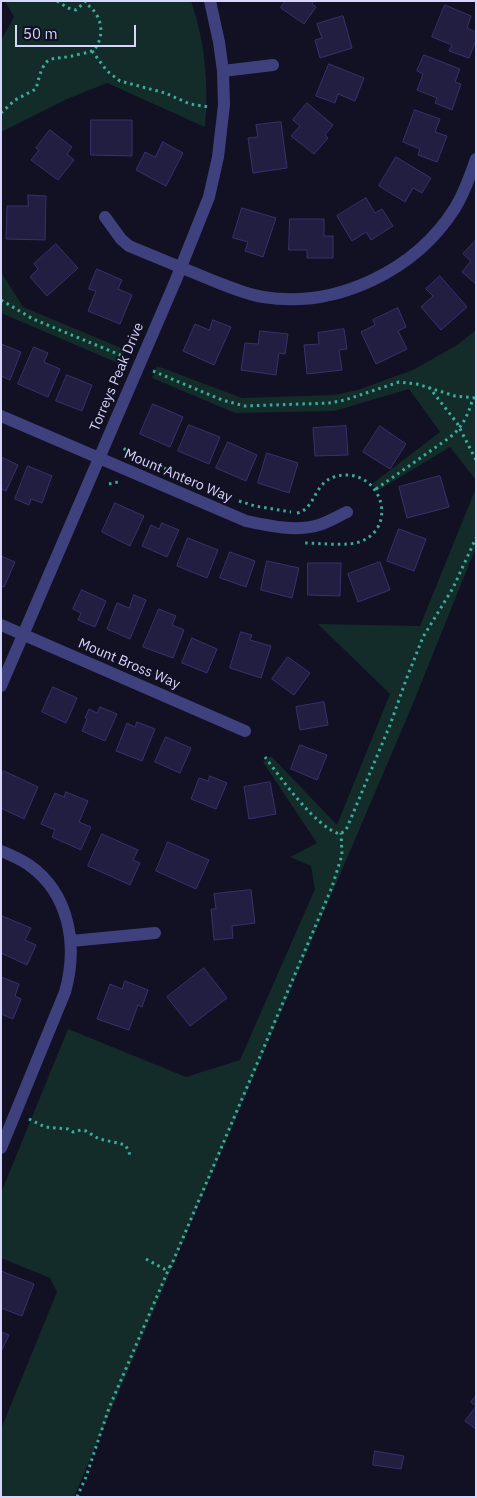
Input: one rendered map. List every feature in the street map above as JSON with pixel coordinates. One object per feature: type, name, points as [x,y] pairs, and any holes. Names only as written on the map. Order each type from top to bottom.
[{"type":"street","name":"Torreys Peak Drive","points":[[1,686],[206,206],[216,168],[223,116],[223,71],[217,28],[210,1]]},
{"type":"street","points":[[223,71],[273,65]]},
{"type":"street","points":[[105,217],[121,239],[129,246],[235,290],[263,297],[296,299],[315,297],[354,288],[372,280],[396,266],[429,240],[455,207],[465,190],[476,159]]},
{"type":"street","name":"Mount Antero Way","points":[[1,416],[246,521],[302,528],[322,525],[347,512]]},
{"type":"street","name":"Mount Bross Way","points":[[1,625],[245,731]]},
{"type":"street","points":[[1,851],[28,864],[48,883],[65,913],[71,941],[71,960],[65,992],[1,1148]]},
{"type":"street","points":[[71,941],[155,933]]},
{"type":"path","points":[[1,113],[15,100],[36,89],[42,69],[47,61],[58,57],[92,51],[99,42],[101,26],[96,12],[85,2],[78,9],[74,10],[57,1]]},
{"type":"path","points":[[92,51],[107,71],[120,81],[165,93],[190,104],[209,107]]},
{"type":"path","points":[[1,300],[33,319],[125,357]]},
{"type":"path","points":[[153,370],[222,400],[254,406],[337,401],[399,382],[428,387],[455,396],[475,398],[460,429],[376,489]]},
{"type":"path","points":[[428,387],[460,429],[476,460]]},
{"type":"path","points":[[124,448],[127,452],[202,485]]},
{"type":"path","points":[[232,498],[255,506],[294,513],[305,510],[322,483],[336,476],[354,475],[370,483],[376,489],[381,500],[382,511],[377,529],[370,536],[361,542],[351,544],[300,543]]},
{"type":"path","points":[[109,484],[117,482],[124,485]]},
{"type":"path","points":[[341,834],[346,830],[424,638],[453,588],[476,538]]},
{"type":"path","points":[[265,757],[293,795],[323,824],[341,834]]},
{"type":"path","points":[[77,1497],[86,1477],[109,1408],[332,887],[342,856],[341,834]]},
{"type":"path","points":[[29,1119],[45,1127],[68,1129],[73,1132],[86,1131],[99,1139],[118,1142],[125,1145],[129,1150],[130,1158]]},
{"type":"path","points":[[146,1259],[164,1269],[170,1266]]},
{"type":"green space","points":[[5,1],[191,1],[200,32],[205,63],[205,127],[107,83],[67,99],[1,132],[1,40],[14,17]]},
{"type":"green space","points":[[1,272],[23,307],[126,350],[120,364],[1,313]]},
{"type":"green space","points":[[476,330],[476,480],[450,447],[377,491],[372,484],[440,432],[409,389],[334,411],[235,413],[152,378],[157,366],[242,398],[334,395],[358,390],[413,370],[457,345]]},
{"type":"green space","points":[[476,488],[476,547],[412,706],[74,1497],[1,1497],[1,1429],[57,1292],[50,1278],[1,1258],[1,1193],[68,1029],[186,1077],[240,1060],[315,889],[311,866],[290,857],[317,843],[263,762],[271,756],[337,825],[390,694],[318,624],[420,626]]},
{"type":"building","points":[[285,1],[314,1],[312,4],[316,7],[304,24],[281,8]]},
{"type":"building","points":[[445,5],[471,16],[467,28],[476,32],[476,40],[469,58],[449,51],[452,45],[432,37]]},
{"type":"building","points":[[343,16],[352,48],[320,58],[315,40],[322,38],[317,24]]},
{"type":"building","points":[[424,55],[460,69],[455,82],[461,84],[452,110],[435,103],[437,98],[417,90],[423,74],[417,71]]},
{"type":"building","points":[[329,64],[364,78],[355,101],[338,94],[335,103],[316,96]]},
{"type":"building","points":[[307,103],[333,125],[325,135],[328,138],[314,154],[291,136],[300,126],[293,120]]},
{"type":"building","points":[[415,110],[440,119],[435,132],[447,136],[437,162],[418,155],[420,149],[403,142]]},
{"type":"building","points":[[91,120],[132,120],[132,156],[91,155]]},
{"type":"building","points":[[281,122],[287,168],[253,173],[248,138],[258,137],[256,125]]},
{"type":"building","points":[[50,130],[72,147],[67,154],[74,160],[58,180],[31,160],[39,150],[36,148]]},
{"type":"building","points":[[163,142],[183,153],[166,186],[136,170],[145,152],[155,157]]},
{"type":"building","points":[[396,157],[431,178],[422,193],[413,188],[405,202],[379,186]]},
{"type":"building","points":[[28,195],[46,196],[45,240],[6,239],[7,206],[28,206]]},
{"type":"building","points":[[366,198],[375,213],[382,209],[393,226],[371,240],[366,232],[352,241],[337,216]]},
{"type":"building","points":[[242,208],[276,218],[263,257],[245,251],[248,242],[233,238]]},
{"type":"building","points":[[290,219],[324,219],[324,236],[333,236],[333,258],[307,258],[307,250],[289,250]]},
{"type":"building","points":[[476,240],[476,284],[462,272],[471,261],[463,254]]},
{"type":"building","points":[[56,244],[78,268],[47,296],[30,277],[38,269],[34,264]]},
{"type":"building","points":[[97,269],[122,280],[118,289],[132,295],[120,324],[88,311],[96,291],[89,289]]},
{"type":"building","points":[[440,276],[467,307],[441,330],[421,307],[433,296],[426,289]]},
{"type":"building","points":[[398,308],[406,327],[398,331],[407,349],[376,364],[361,332],[375,325],[373,320]]},
{"type":"building","points":[[213,320],[231,327],[214,365],[183,351],[195,324],[209,330]]},
{"type":"building","points":[[344,329],[347,349],[339,350],[342,370],[307,374],[304,345],[319,344],[318,333]]},
{"type":"building","points":[[260,331],[288,334],[285,354],[279,353],[276,375],[241,370],[245,343],[258,344]]},
{"type":"building","points":[[1,344],[21,352],[10,380],[1,376]]},
{"type":"building","points":[[34,347],[48,353],[44,362],[60,369],[48,397],[18,384]]},
{"type":"building","points":[[67,375],[92,385],[82,411],[56,401]]},
{"type":"building","points":[[153,404],[183,417],[170,447],[140,434]]},
{"type":"building","points":[[189,425],[220,437],[209,464],[178,451]]},
{"type":"building","points":[[346,426],[348,455],[315,456],[313,428]]},
{"type":"building","points":[[380,426],[406,444],[390,469],[363,452]]},
{"type":"building","points":[[228,442],[257,455],[246,481],[216,468]]},
{"type":"building","points":[[267,453],[298,463],[289,493],[258,483]]},
{"type":"building","points":[[1,457],[18,465],[6,491],[1,489]]},
{"type":"building","points":[[28,466],[52,476],[42,503],[31,499],[29,505],[15,499]]},
{"type":"building","points":[[440,476],[449,507],[407,518],[399,487]]},
{"type":"building","points":[[115,503],[144,516],[130,546],[102,532]]},
{"type":"building","points":[[162,523],[179,530],[167,557],[142,546],[151,525],[159,529]]},
{"type":"building","points":[[399,529],[426,539],[414,571],[387,561]]},
{"type":"building","points":[[188,538],[218,550],[207,578],[177,566]]},
{"type":"building","points":[[230,552],[255,561],[246,587],[220,578]]},
{"type":"building","points":[[1,556],[15,562],[4,587],[1,586]]},
{"type":"building","points":[[267,561],[299,568],[292,598],[261,590]]},
{"type":"building","points":[[380,562],[390,590],[358,602],[348,574]]},
{"type":"building","points":[[308,563],[341,563],[340,596],[308,595]]},
{"type":"building","points":[[82,590],[106,601],[95,627],[78,620],[81,613],[73,609]]},
{"type":"building","points":[[134,595],[146,600],[130,639],[107,629],[117,603],[129,608]]},
{"type":"building","points":[[159,609],[176,616],[172,625],[184,630],[173,658],[143,647]]},
{"type":"building","points":[[241,632],[252,635],[250,640],[271,646],[261,678],[230,668]]},
{"type":"building","points":[[192,638],[217,649],[207,673],[182,663]]},
{"type":"building","points":[[288,657],[310,673],[294,695],[272,679]]},
{"type":"building","points":[[53,687],[77,698],[66,723],[42,712]]},
{"type":"building","points":[[324,702],[328,725],[300,730],[296,707]]},
{"type":"building","points":[[100,707],[117,714],[105,741],[82,731],[89,709],[97,713]]},
{"type":"building","points":[[137,722],[155,729],[142,761],[116,751],[127,723],[135,727]]},
{"type":"building","points":[[166,737],[191,748],[180,773],[155,762]]},
{"type":"building","points":[[300,745],[327,755],[317,780],[291,769]]},
{"type":"building","points":[[4,771],[38,787],[24,819],[1,808],[1,777]]},
{"type":"building","points":[[210,776],[227,783],[216,809],[191,799],[199,778],[208,781]]},
{"type":"building","points":[[270,782],[276,814],[249,819],[244,787]]},
{"type":"building","points":[[66,792],[88,801],[79,822],[91,827],[81,850],[52,837],[55,830],[41,824],[55,793],[64,797]]},
{"type":"building","points":[[102,834],[138,850],[133,860],[140,863],[130,885],[88,866]]},
{"type":"building","points":[[168,842],[209,860],[196,889],[156,871]]},
{"type":"building","points":[[251,890],[255,923],[232,926],[233,938],[214,940],[211,909],[216,909],[214,894]]},
{"type":"building","points":[[2,916],[31,928],[25,940],[36,945],[27,965],[1,953]]},
{"type":"building","points":[[204,968],[227,998],[190,1026],[167,997]]},
{"type":"building","points":[[1,977],[19,984],[15,996],[21,999],[13,1019],[1,1014]]},
{"type":"building","points":[[125,981],[148,990],[142,1007],[138,1005],[129,1030],[97,1019],[110,984],[122,989]]},
{"type":"building","points":[[1,1271],[34,1284],[22,1316],[1,1308]]},
{"type":"building","points":[[1,1332],[9,1335],[1,1352]]},
{"type":"building","points":[[476,1396],[476,1406],[471,1402]]},
{"type":"building","points":[[476,1406],[476,1429],[465,1421]]},
{"type":"building","points":[[375,1451],[404,1456],[401,1469],[373,1465]]}]
